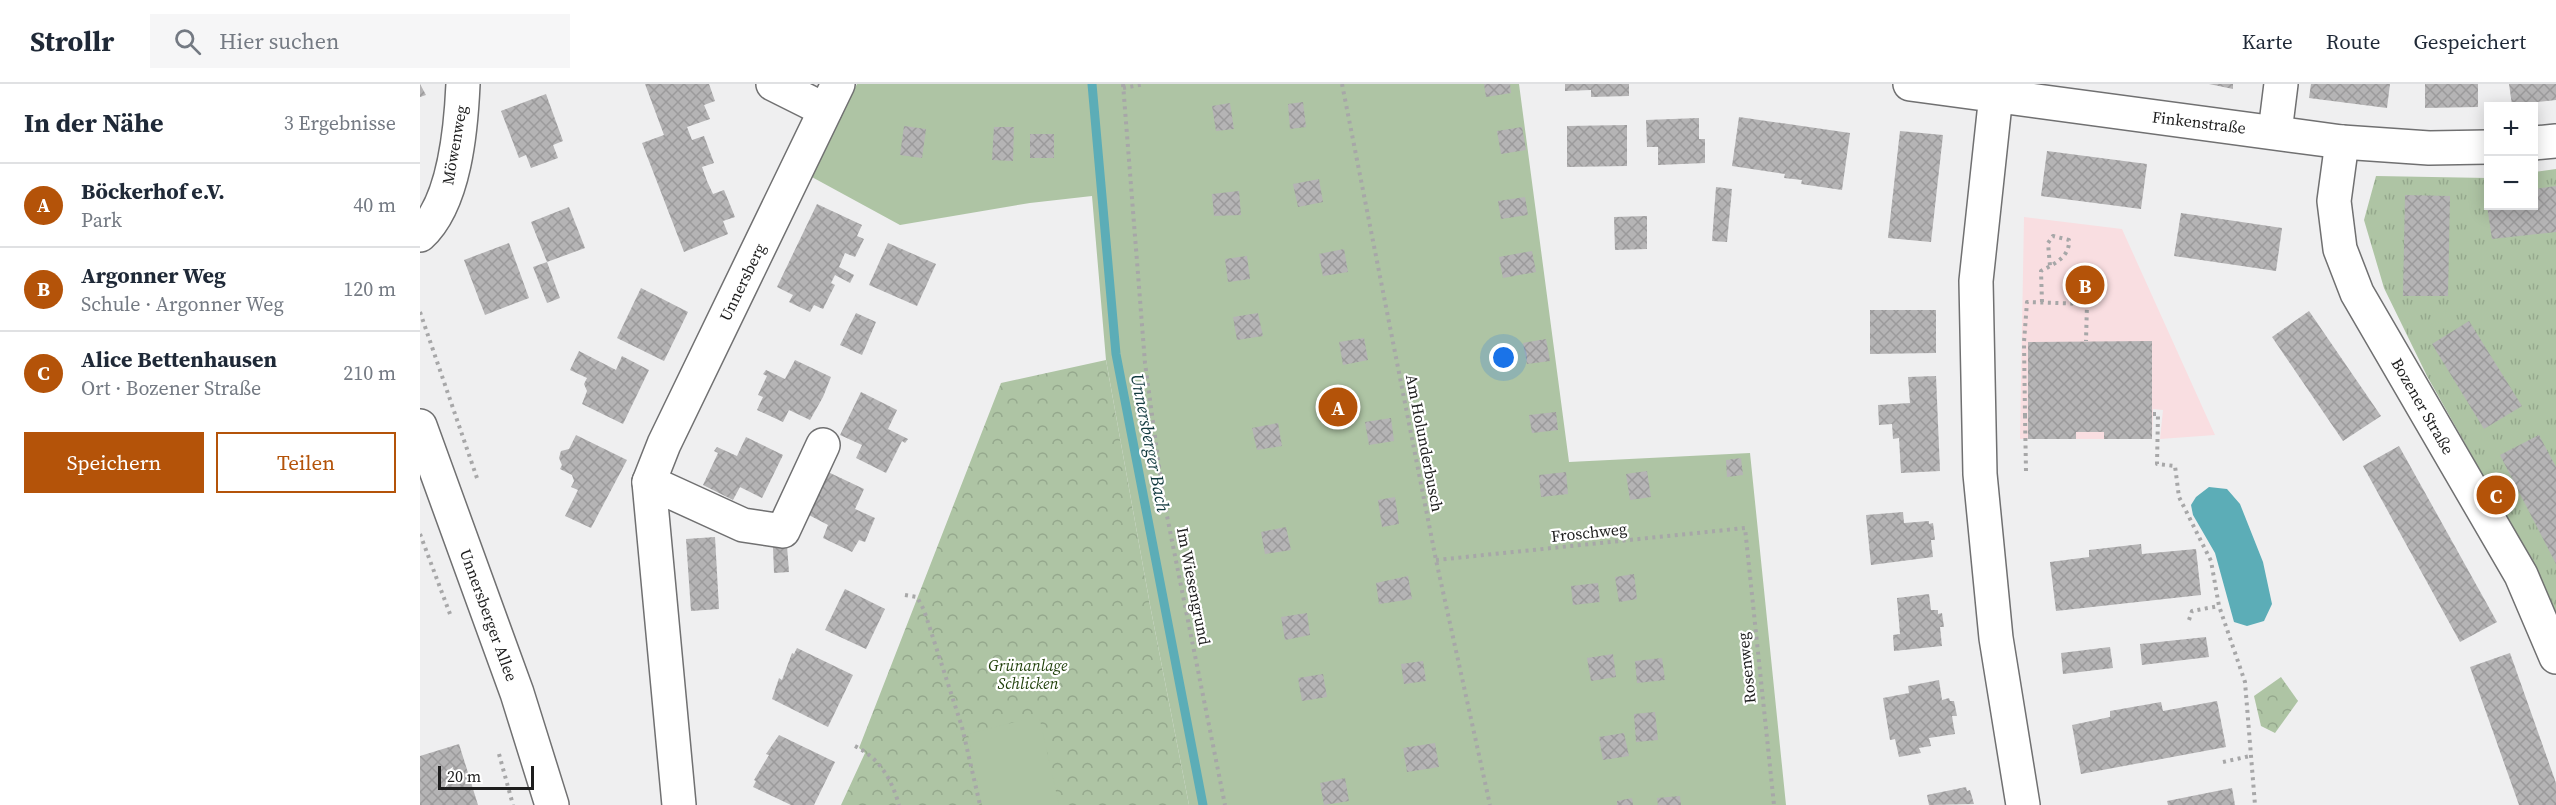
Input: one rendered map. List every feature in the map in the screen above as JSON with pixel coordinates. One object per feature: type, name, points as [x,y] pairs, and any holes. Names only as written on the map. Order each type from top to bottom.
[{"type":"street","name":"Möwenweg","points":[[420,236],[436,213],[447,187],[460,129],[463,84]]},
{"type":"street","points":[[773,84],[832,97]]},
{"type":"street","name":"Finkenstraße","points":[[1910,84],[1998,90],[2342,142],[2429,148],[2484,147]]},
{"type":"street","points":[[2275,132],[2281,84]]},
{"type":"street","points":[[1998,90],[1976,281],[1980,474],[1996,638],[2023,805]]},
{"type":"street","name":"Unnersberg","points":[[679,805],[649,482],[664,444],[832,97]]},
{"type":"street","points":[[2538,143],[2556,141]]},
{"type":"street","name":"Bozener Straße","points":[[2342,142],[2334,201],[2340,249],[2357,293],[2521,575],[2556,657]]},
{"type":"street","name":"Unnersberger Allee","points":[[420,426],[517,693],[552,805]]},
{"type":"street","points":[[649,482],[743,525],[783,531],[823,445]]},
{"type":"path","points":[[1123,86],[1146,84]]},
{"type":"path","name":"Am Holunderbusch","points":[[1342,84],[1436,560],[1490,805]]},
{"type":"path","name":"Im Wiesengrund","points":[[1123,86],[1145,363],[1163,496],[1225,805]]},
{"type":"path","points":[[2042,302],[2041,271],[2050,266],[2059,261],[2066,253],[2069,240],[2053,236],[2048,243],[2050,266]]},
{"type":"path","points":[[2026,471],[2024,342],[2027,302],[2087,304],[2086,341]]},
{"type":"path","points":[[2153,414],[2158,414],[2157,464],[2175,466],[2179,497],[2211,561],[2219,606],[2245,682],[2255,805]]},
{"type":"path","name":"Froschweg","points":[[1436,560],[1744,528]]},
{"type":"path","name":"Rosenweg","points":[[1744,528],[1774,805]]},
{"type":"path","points":[[420,534],[454,624]]},
{"type":"path","points":[[905,595],[917,597],[924,610],[962,727],[980,805]]},
{"type":"path","points":[[2189,620],[2192,611],[2219,606]]},
{"type":"path","points":[[855,746],[878,761],[893,785],[899,805]]},
{"type":"path","points":[[497,748],[513,805]]},
{"type":"path","points":[[2223,762],[2250,756]]},
{"type":"shaded area","points":[[2024,217],[2122,229],[2215,435],[2160,439],[2163,410],[2153,409],[2152,439],[2020,439]]},
{"type":"green space","points":[[857,84],[1519,84],[1569,462],[1750,453],[1786,805],[1189,805],[1106,360],[1092,196],[1030,203],[900,225],[810,176]]},
{"type":"green space","points":[[2556,169],[2556,618],[2524,548],[2427,376],[2384,288],[2364,220],[2376,176],[2484,178],[2484,210],[2538,210],[2538,171]]},
{"type":"green space","name":"Grünanlage Schlicken","points":[[1106,360],[1189,805],[841,805],[865,753],[859,748],[1001,383]]},
{"type":"green space","points":[[2281,677],[2298,701],[2275,733],[2261,726],[2254,696]]},
{"type":"green space","points":[[1039,716],[1059,805],[982,805],[968,734]]},
{"type":"water","points":[[2209,487],[2227,489],[2240,504],[2263,562],[2272,604],[2264,621],[2247,626],[2234,622],[2215,553],[2193,515],[2191,505],[2196,497]]},
{"type":"building","points":[[420,84],[426,95],[420,97]]},
{"type":"building","points":[[645,84],[709,84],[715,101],[704,105],[710,119],[687,127],[692,140],[704,136],[714,163],[702,167],[707,181],[713,194],[724,190],[735,217],[723,221],[728,234],[684,252],[642,143],[664,135]]},
{"type":"building","points":[[1484,84],[1510,84],[1511,93],[1486,97]]},
{"type":"building","points":[[1565,84],[1629,84],[1629,96],[1591,97],[1591,90],[1565,91]]},
{"type":"building","points":[[2209,84],[2233,84],[2233,89]]},
{"type":"building","points":[[2311,84],[2390,84],[2387,108],[2309,98]]},
{"type":"building","points":[[2425,84],[2478,84],[2478,107],[2425,108]]},
{"type":"building","points":[[2509,84],[2556,84],[2556,100],[2512,102]]},
{"type":"building","points":[[546,94],[563,141],[553,145],[558,158],[531,168],[526,155],[519,158],[501,111]]},
{"type":"building","points":[[1303,102],[1306,127],[1290,129],[1288,104]]},
{"type":"building","points":[[1230,103],[1234,129],[1216,131],[1212,106]]},
{"type":"building","points":[[1739,117],[1850,133],[1842,190],[1801,184],[1802,180],[1784,178],[1785,174],[1732,166]]},
{"type":"building","points":[[1699,118],[1699,139],[1705,139],[1705,163],[1658,165],[1658,147],[1647,147],[1646,120]]},
{"type":"building","points":[[1627,125],[1627,166],[1567,167],[1567,126]]},
{"type":"building","points":[[904,126],[926,129],[922,158],[900,155]]},
{"type":"building","points":[[994,127],[1014,127],[1013,161],[992,160]]},
{"type":"building","points":[[1522,127],[1526,150],[1501,154],[1497,131]]},
{"type":"building","points":[[1900,131],[1943,135],[1931,242],[1888,238]]},
{"type":"building","points":[[1030,134],[1054,134],[1054,158],[1030,158]]},
{"type":"building","points":[[2047,151],[2147,164],[2141,209],[2041,196]]},
{"type":"building","points":[[1319,179],[1323,202],[1298,207],[1293,184]]},
{"type":"building","points":[[2556,186],[2556,232],[2492,239],[2488,210],[2538,210],[2538,188]]},
{"type":"building","points":[[1716,187],[1732,189],[1727,242],[1712,241]]},
{"type":"building","points":[[1239,191],[1241,215],[1214,216],[1212,194]]},
{"type":"building","points":[[2405,195],[2450,196],[2448,296],[2403,296]]},
{"type":"building","points":[[1525,197],[1528,215],[1501,219],[1498,201]]},
{"type":"building","points":[[817,204],[862,225],[857,236],[864,239],[855,257],[845,253],[839,267],[854,275],[850,283],[835,275],[831,283],[835,285],[823,309],[814,305],[810,312],[789,302],[793,295],[777,287]]},
{"type":"building","points":[[569,207],[585,248],[547,262],[531,222]]},
{"type":"building","points":[[2181,213],[2282,228],[2276,271],[2174,256]]},
{"type":"building","points":[[1647,216],[1647,249],[1615,250],[1614,217]]},
{"type":"building","points":[[509,243],[529,298],[485,315],[464,260]]},
{"type":"building","points":[[888,243],[936,264],[917,306],[869,285]]},
{"type":"building","points":[[1344,249],[1348,272],[1323,276],[1319,254]]},
{"type":"building","points":[[1532,251],[1536,272],[1503,278],[1499,257]]},
{"type":"building","points":[[1247,256],[1250,279],[1228,282],[1225,259]]},
{"type":"building","points":[[547,262],[560,298],[547,303],[533,267]]},
{"type":"building","points":[[641,288],[688,312],[664,361],[617,338]]},
{"type":"building","points":[[1870,310],[1936,310],[1936,353],[1870,354]]},
{"type":"building","points":[[2309,311],[2381,416],[2343,441],[2272,337]]},
{"type":"building","points":[[856,313],[876,322],[862,355],[840,345]]},
{"type":"building","points":[[1258,313],[1263,336],[1237,340],[1233,317]]},
{"type":"building","points":[[2469,321],[2522,406],[2484,429],[2432,344]]},
{"type":"building","points":[[1364,338],[1368,360],[1343,365],[1339,342]]},
{"type":"building","points":[[1546,339],[1550,361],[1527,364],[1523,343]]},
{"type":"building","points":[[2152,341],[2152,439],[2104,439],[2104,432],[2076,432],[2076,439],[2028,439],[2028,342]]},
{"type":"building","points":[[579,351],[616,370],[622,356],[649,370],[623,424],[582,404],[587,391],[584,384],[587,378],[570,370]]},
{"type":"building","points":[[795,360],[831,377],[810,420],[789,410],[783,422],[757,410],[763,397],[758,395],[767,376],[763,374],[766,370],[785,379]]},
{"type":"building","points":[[1936,376],[1940,471],[1901,473],[1899,438],[1893,439],[1892,424],[1879,425],[1878,405],[1910,403],[1908,377]]},
{"type":"building","points":[[861,392],[897,410],[888,429],[908,439],[905,443],[902,441],[886,473],[856,458],[862,445],[840,435]]},
{"type":"building","points":[[1556,412],[1558,430],[1532,433],[1529,415]]},
{"type":"building","points":[[1391,418],[1394,441],[1369,445],[1365,422]]},
{"type":"building","points":[[1278,423],[1282,446],[1257,450],[1252,428]]},
{"type":"building","points":[[576,435],[627,460],[591,528],[565,516],[578,490],[571,487],[574,481],[572,475],[560,469],[562,465],[559,458],[561,451],[569,449]]},
{"type":"building","points":[[2539,435],[2556,467],[2556,564],[2500,455]]},
{"type":"building","points":[[746,437],[783,455],[762,498],[740,487],[733,500],[703,485],[718,453],[714,451],[717,447],[737,456]]},
{"type":"building","points":[[2399,446],[2497,622],[2460,642],[2363,466]]},
{"type":"building","points":[[1741,458],[1743,475],[1727,477],[1726,460]]},
{"type":"building","points":[[1647,471],[1651,497],[1630,500],[1626,474]]},
{"type":"building","points":[[828,472],[864,489],[855,509],[875,518],[865,542],[859,540],[852,552],[823,538],[828,525],[807,514]]},
{"type":"building","points":[[1566,472],[1568,494],[1541,497],[1539,475]]},
{"type":"building","points":[[1395,497],[1399,524],[1382,527],[1378,500]]},
{"type":"building","points":[[1903,512],[1904,523],[1929,521],[1929,524],[1933,523],[1935,540],[1931,540],[1933,557],[1871,565],[1866,515]]},
{"type":"building","points":[[1286,527],[1291,550],[1265,554],[1261,532]]},
{"type":"building","points":[[715,537],[719,609],[691,611],[686,539]]},
{"type":"building","points":[[2141,544],[2142,554],[2196,549],[2201,595],[2056,611],[2050,562],[2089,557],[2089,550]]},
{"type":"building","points":[[787,546],[789,572],[774,573],[773,547]]},
{"type":"building","points":[[1634,574],[1637,599],[1619,602],[1615,577]]},
{"type":"building","points":[[1408,576],[1412,599],[1379,604],[1376,583]]},
{"type":"building","points":[[1598,583],[1600,602],[1573,605],[1571,586]]},
{"type":"building","points":[[845,589],[885,609],[866,649],[825,630]]},
{"type":"building","points":[[1929,594],[1931,610],[1938,610],[1938,614],[1942,613],[1944,627],[1940,627],[1942,646],[1894,651],[1893,635],[1900,634],[1897,598]]},
{"type":"building","points":[[1307,613],[1310,635],[1285,640],[1281,617]]},
{"type":"building","points":[[2206,637],[2209,657],[2142,665],[2140,644]]},
{"type":"building","points":[[2110,647],[2113,668],[2063,674],[2061,653]]},
{"type":"building","points":[[797,648],[853,675],[828,727],[772,699],[779,678],[782,680],[792,653],[794,654]]},
{"type":"building","points":[[2510,653],[2556,783],[2556,805],[2519,805],[2470,667]]},
{"type":"building","points":[[1613,654],[1616,677],[1591,681],[1587,658]]},
{"type":"building","points":[[1662,658],[1665,680],[1637,683],[1635,661]]},
{"type":"building","points":[[1423,661],[1426,681],[1404,684],[1401,664]]},
{"type":"building","points":[[1323,674],[1327,697],[1302,701],[1298,678]]},
{"type":"building","points":[[1939,680],[1942,700],[1949,698],[1950,701],[1954,701],[1957,716],[1952,716],[1955,734],[1929,738],[1931,746],[1919,748],[1921,753],[1899,757],[1895,739],[1890,740],[1883,698],[1909,693],[1908,686]]},
{"type":"building","points":[[2217,701],[2226,747],[2081,774],[2072,725],[2110,717],[2110,711],[2161,702],[2163,711]]},
{"type":"building","points":[[1655,712],[1658,740],[1636,742],[1634,714]]},
{"type":"building","points":[[1624,733],[1629,756],[1603,760],[1599,737]]},
{"type":"building","points":[[779,735],[835,762],[814,805],[791,805],[753,787],[756,781],[754,780],[769,755],[766,754]]},
{"type":"building","points":[[1435,743],[1439,767],[1407,772],[1403,748]]},
{"type":"building","points":[[459,744],[478,805],[420,805],[420,756]]},
{"type":"building","points":[[1345,778],[1349,801],[1324,805],[1320,783]]},
{"type":"building","points":[[1966,787],[1967,791],[1970,790],[1974,804],[1929,805],[1927,795]]},
{"type":"building","points":[[2232,788],[2235,805],[2168,805],[2167,801]]},
{"type":"building","points":[[1680,796],[1681,805],[1658,805],[1657,798]]},
{"type":"building","points":[[1632,798],[1633,805],[1617,805],[1617,801]]},
{"type":"waterway","name":"Unnersberger Bach","points":[[1092,84],[1116,354],[1203,805]]},
{"type":"place","name":"Argonner Weg","points":[[2085,285]]},
{"type":"place","name":"Böckerhof e.V.","points":[[1338,407]]},
{"type":"place","name":"Alice Bettenhausen","points":[[2496,495]]}]
